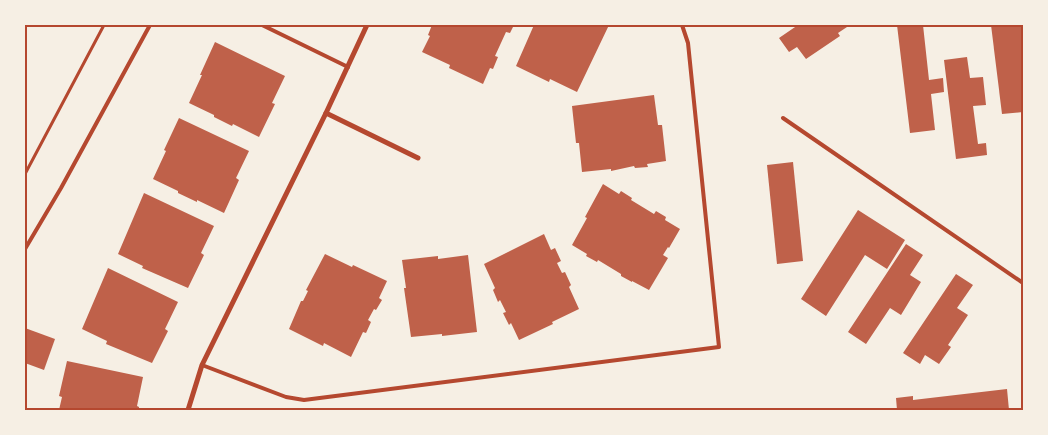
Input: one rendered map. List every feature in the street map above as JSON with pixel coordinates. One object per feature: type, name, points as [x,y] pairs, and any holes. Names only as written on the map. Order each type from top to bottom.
[{"type":"street","points":[[188,410],[202,364],[326,113],[367,25]]},
{"type":"street","points":[[326,113],[418,158]]},
{"type":"lane","points":[[25,249],[61,188],[150,25]]},
{"type":"lane","points":[[262,25],[348,66]]},
{"type":"lane","points":[[202,364],[286,397],[304,400],[718,347],[688,43],[682,25]]},
{"type":"lane","points":[[783,118],[1023,283]]},
{"type":"path","points":[[25,174],[104,25]]},
{"type":"building","points":[[432,25],[514,25],[510,33],[506,32],[495,56],[498,57],[493,69],[490,68],[483,84],[449,68],[450,65],[422,52],[430,36],[428,35]]},
{"type":"building","points":[[534,25],[609,25],[577,92],[550,79],[549,82],[516,66]]},
{"type":"building","points":[[798,25],[850,25],[838,33],[840,36],[806,59],[797,47],[789,52],[779,38]]},
{"type":"building","points":[[897,25],[923,25],[929,80],[943,78],[944,92],[931,94],[935,130],[910,133]]},
{"type":"building","points":[[991,25],[1023,25],[1023,112],[1002,114]]},
{"type":"building","points":[[215,42],[285,76],[272,103],[275,104],[259,137],[233,124],[232,126],[189,103]]},
{"type":"building","points":[[967,57],[970,78],[983,77],[986,105],[973,106],[978,144],[986,143],[987,155],[956,159],[944,60]]},
{"type":"building","points":[[654,95],[658,125],[662,125],[666,161],[647,164],[648,167],[635,168],[634,166],[611,171],[611,169],[582,172],[579,143],[576,143],[572,106]]},
{"type":"building","points":[[179,118],[249,151],[236,178],[239,180],[224,213],[178,193],[178,191],[153,179]]},
{"type":"building","points":[[793,162],[803,261],[777,264],[767,165]]},
{"type":"building","points":[[603,184],[619,194],[621,191],[632,198],[631,200],[654,214],[656,211],[666,217],[665,220],[680,229],[663,255],[668,258],[649,290],[621,276],[621,274],[598,260],[597,262],[586,256],[587,254],[572,245]]},
{"type":"building","points":[[144,193],[214,226],[201,253],[204,255],[188,288],[142,268],[143,266],[118,254]]},
{"type":"building","points":[[858,210],[905,240],[887,269],[865,255],[826,316],[801,299]]},
{"type":"building","points":[[544,234],[551,250],[555,248],[561,261],[557,263],[562,273],[565,272],[571,285],[569,287],[579,309],[519,340],[511,323],[509,325],[503,313],[506,312],[500,300],[498,302],[493,290],[495,288],[484,264]]},
{"type":"building","points":[[906,244],[923,255],[910,275],[921,282],[901,315],[890,308],[866,344],[848,332]]},
{"type":"building","points":[[325,254],[387,281],[379,298],[382,300],[368,320],[371,322],[366,333],[363,332],[351,357],[324,343],[323,346],[289,329],[301,301],[303,301],[308,291],[306,290]]},
{"type":"building","points":[[468,255],[477,332],[411,337],[402,260],[438,256],[438,259]]},
{"type":"building","points":[[108,268],[178,302],[165,329],[168,331],[152,363],[106,344],[107,341],[82,329]]},
{"type":"building","points":[[956,274],[973,285],[957,308],[968,315],[948,345],[951,347],[939,364],[925,355],[920,364],[903,353]]},
{"type":"building","points":[[25,328],[55,339],[44,370],[25,363]]},
{"type":"building","points":[[67,361],[143,377],[137,406],[139,410],[59,410],[62,397],[59,396]]},
{"type":"building","points":[[1007,389],[1009,410],[897,410],[896,398],[913,396],[913,400]]}]
